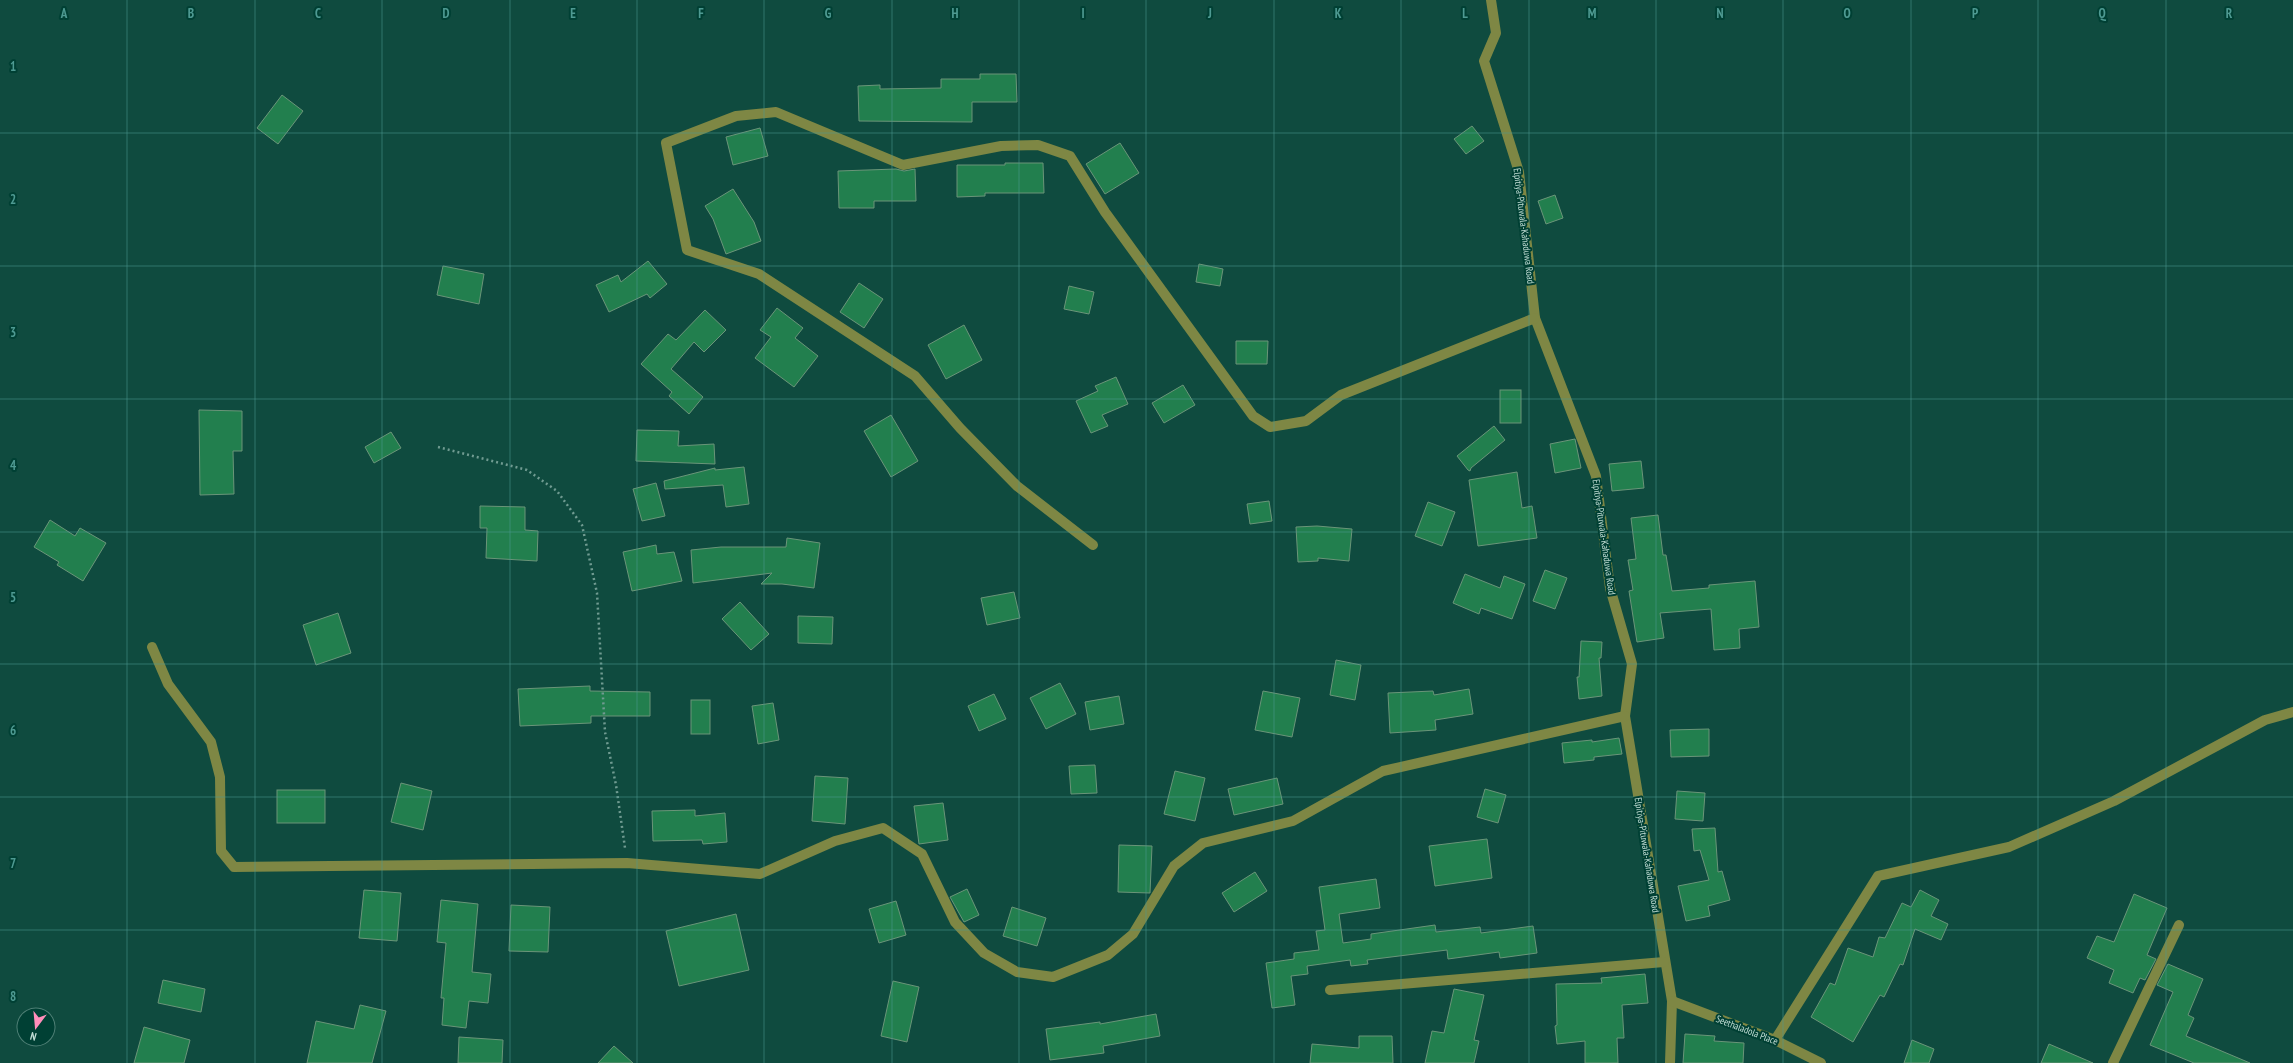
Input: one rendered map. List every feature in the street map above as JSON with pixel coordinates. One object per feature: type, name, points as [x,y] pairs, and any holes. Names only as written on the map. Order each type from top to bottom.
[{"type":"street","name":"Elpitiya-Pituwala-Kahaduwa Road","points":[[1491,0],[1496,33],[1484,61],[1519,172],[1535,318],[1596,476],[1610,588],[1632,664],[1625,716],[1664,962],[1672,1001],[1670,1063]]},
{"type":"street","points":[[1093,545],[1017,486],[960,428],[915,376],[759,274],[687,250],[666,143],[736,116],[776,112],[903,165],[1001,146],[1038,145],[1070,156],[1105,212],[1253,416],[1270,428],[1306,421],[1341,395],[1535,318]]},
{"type":"street","points":[[152,647],[168,684],[211,742],[220,777],[221,851],[234,867],[627,863],[760,874],[835,841],[883,828],[922,854],[955,922],[984,953],[1017,972],[1053,977],[1108,955],[1133,934],[1174,866],[1203,843],[1293,821],[1382,771],[1625,716]]},
{"type":"street","points":[[1775,1040],[1878,876],[2009,847],[2114,801],[2264,720],[2293,712]]},
{"type":"street","points":[[2113,1063],[2179,926]]},
{"type":"street","points":[[1330,990],[1664,962]]},
{"type":"street","name":"Seethaladola Place","points":[[1672,1001],[1775,1040],[1821,1063]]},
{"type":"path","points":[[438,446],[528,470],[557,491],[582,525],[597,593],[605,732],[616,784],[627,863]]},
{"type":"building","points":[[980,74],[1016,74],[1017,102],[972,102],[972,122],[859,121],[858,86],[880,85],[880,89],[941,88],[941,79],[980,79]]},
{"type":"building","points":[[282,95],[303,111],[278,144],[257,128]]},
{"type":"building","points":[[1472,126],[1484,141],[1466,154],[1454,139]]},
{"type":"building","points":[[760,128],[768,156],[733,165],[726,137]]},
{"type":"building","points":[[1120,143],[1139,173],[1105,194],[1086,164]]},
{"type":"building","points":[[1005,163],[1043,163],[1044,193],[985,193],[985,196],[957,197],[957,165],[1005,165]]},
{"type":"building","points":[[896,169],[904,171],[915,169],[916,201],[874,201],[874,208],[839,208],[838,171]]},
{"type":"building","points":[[733,189],[754,222],[761,241],[726,254],[713,219],[705,206]]},
{"type":"building","points":[[1555,195],[1563,218],[1546,224],[1538,201]]},
{"type":"building","points":[[648,261],[667,284],[650,298],[647,294],[609,312],[596,285],[618,275],[621,282]]},
{"type":"building","points":[[1199,264],[1223,269],[1220,286],[1196,282]]},
{"type":"building","points":[[443,266],[484,274],[479,304],[437,295]]},
{"type":"building","points":[[859,283],[883,299],[864,328],[840,312]]},
{"type":"building","points":[[1069,286],[1094,292],[1089,314],[1064,309]]},
{"type":"building","points":[[777,308],[803,328],[795,338],[818,356],[794,387],[755,358],[771,337],[760,330]]},
{"type":"building","points":[[705,310],[726,330],[704,352],[694,342],[671,369],[703,397],[689,414],[669,396],[672,392],[641,364],[668,334],[676,340]]},
{"type":"building","points":[[964,325],[982,360],[946,379],[928,345]]},
{"type":"building","points":[[1236,341],[1268,341],[1267,364],[1236,364]]},
{"type":"building","points":[[1116,377],[1128,404],[1102,415],[1108,426],[1091,433],[1076,401],[1098,391],[1095,386]]},
{"type":"building","points":[[1183,385],[1195,405],[1164,423],[1152,403]]},
{"type":"building","points":[[1500,390],[1521,390],[1521,423],[1500,423]]},
{"type":"building","points":[[199,410],[242,411],[242,451],[233,451],[234,494],[200,495]]},
{"type":"building","points":[[891,415],[918,461],[891,477],[864,431]]},
{"type":"building","points":[[1494,426],[1505,440],[1471,468],[1470,471],[1468,470],[1457,456]]},
{"type":"building","points":[[637,430],[679,431],[678,446],[714,444],[715,464],[636,461]]},
{"type":"building","points":[[391,432],[401,448],[374,463],[365,447]]},
{"type":"building","points":[[1575,439],[1581,468],[1555,473],[1550,444]]},
{"type":"building","points":[[1641,461],[1644,488],[1612,491],[1609,464]]},
{"type":"building","points":[[744,467],[749,504],[726,507],[723,485],[665,489],[664,481],[715,468],[715,470]]},
{"type":"building","points":[[1517,472],[1522,508],[1532,506],[1537,538],[1478,546],[1469,480]]},
{"type":"building","points":[[656,483],[665,516],[642,521],[633,489]]},
{"type":"building","points":[[1269,501],[1272,521],[1250,524],[1247,504]]},
{"type":"building","points":[[1428,502],[1455,512],[1442,546],[1415,536]]},
{"type":"building","points":[[480,506],[525,507],[525,530],[538,531],[537,561],[486,558],[487,528],[480,528]]},
{"type":"building","points":[[1658,515],[1663,555],[1666,555],[1672,591],[1709,588],[1709,585],[1755,581],[1759,627],[1739,629],[1740,648],[1714,650],[1711,609],[1660,613],[1664,638],[1637,642],[1629,591],[1633,590],[1628,560],[1636,559],[1631,518]]},
{"type":"building","points":[[50,520],[75,536],[80,528],[106,543],[83,581],[57,565],[59,562],[34,547]]},
{"type":"building","points":[[1317,526],[1352,529],[1349,561],[1318,558],[1318,561],[1298,562],[1296,527]]},
{"type":"building","points":[[787,538],[820,543],[814,588],[782,584],[761,584],[772,573],[693,583],[691,550],[721,547],[786,547]]},
{"type":"building","points":[[656,545],[657,554],[674,552],[682,581],[632,591],[623,552]]},
{"type":"building","points":[[1545,570],[1567,578],[1555,609],[1533,601]]},
{"type":"building","points":[[1465,574],[1500,588],[1504,576],[1525,584],[1512,619],[1481,608],[1479,614],[1453,603]]},
{"type":"building","points":[[1014,592],[1020,618],[987,625],[981,598]]},
{"type":"building","points":[[740,602],[769,634],[751,650],[722,619]]},
{"type":"building","points":[[338,613],[351,653],[316,665],[303,625]]},
{"type":"building","points":[[798,616],[833,617],[832,644],[798,643]]},
{"type":"building","points":[[1581,641],[1602,642],[1601,658],[1599,658],[1602,696],[1579,699],[1577,677],[1579,677]]},
{"type":"building","points":[[1336,660],[1361,665],[1355,700],[1330,695]]},
{"type":"building","points":[[1060,683],[1076,714],[1046,729],[1030,698]]},
{"type":"building","points":[[590,686],[590,691],[650,692],[650,716],[591,716],[591,723],[520,726],[518,689]]},
{"type":"building","points":[[1469,689],[1473,714],[1435,720],[1436,730],[1390,733],[1388,693],[1433,691],[1434,695]]},
{"type":"building","points":[[1263,691],[1300,698],[1292,737],[1255,730]]},
{"type":"building","points":[[994,694],[1006,719],[979,731],[968,706]]},
{"type":"building","points":[[1119,696],[1124,724],[1090,730],[1085,702]]},
{"type":"building","points":[[691,700],[710,700],[710,734],[691,734]]},
{"type":"building","points":[[773,703],[779,740],[758,744],[752,706]]},
{"type":"building","points":[[1709,729],[1709,756],[1671,757],[1670,730]]},
{"type":"building","points":[[1619,738],[1622,754],[1594,757],[1594,760],[1564,763],[1562,743],[1592,740],[1592,742]]},
{"type":"building","points":[[1095,765],[1097,793],[1071,794],[1069,766]]},
{"type":"building","points":[[1175,771],[1205,778],[1195,821],[1164,814]]},
{"type":"building","points":[[815,776],[848,778],[845,824],[812,821]]},
{"type":"building","points":[[1277,778],[1283,804],[1234,815],[1228,789]]},
{"type":"building","points":[[401,783],[432,791],[423,830],[391,822]]},
{"type":"building","points":[[1485,789],[1506,795],[1498,823],[1477,817]]},
{"type":"building","points":[[277,790],[325,790],[325,823],[277,823]]},
{"type":"building","points":[[1677,791],[1705,793],[1703,821],[1675,819]]},
{"type":"building","points":[[943,803],[948,840],[919,844],[914,806]]},
{"type":"building","points":[[695,810],[695,816],[725,813],[727,842],[703,844],[702,840],[653,841],[652,811]]},
{"type":"building","points":[[1715,828],[1718,872],[1722,871],[1730,900],[1708,906],[1710,916],[1686,921],[1678,886],[1709,880],[1700,850],[1694,851],[1692,829]]},
{"type":"building","points":[[1487,839],[1492,878],[1435,886],[1429,846]]},
{"type":"building","points":[[1119,845],[1152,846],[1150,893],[1118,892]]},
{"type":"building","points":[[1255,872],[1267,891],[1234,912],[1222,893]]},
{"type":"building","points":[[1376,879],[1380,908],[1339,914],[1343,943],[1371,939],[1371,934],[1435,925],[1436,932],[1480,927],[1481,933],[1533,926],[1537,953],[1500,958],[1499,952],[1448,959],[1447,950],[1367,960],[1368,964],[1351,966],[1350,960],[1307,966],[1308,974],[1291,976],[1295,1005],[1272,1008],[1266,963],[1294,959],[1294,953],[1319,950],[1316,931],[1325,930],[1319,887]]},
{"type":"building","points":[[967,889],[979,915],[964,922],[950,897]]},
{"type":"building","points":[[364,890],[401,893],[397,941],[359,938]]},
{"type":"building","points":[[1920,890],[1939,900],[1931,916],[1948,924],[1941,940],[1915,929],[1903,965],[1900,964],[1884,997],[1880,995],[1853,1042],[1811,1017],[1830,983],[1835,985],[1848,948],[1873,957],[1879,937],[1885,938],[1902,903],[1911,907]]},
{"type":"building","points":[[2134,894],[2167,908],[2147,955],[2156,959],[2145,980],[2140,978],[2133,993],[2109,983],[2114,970],[2087,958],[2097,936],[2114,942]]},
{"type":"building","points":[[441,900],[478,904],[472,972],[491,974],[488,1003],[469,1001],[466,1028],[442,1025],[444,998],[441,998],[446,943],[437,942]]},
{"type":"building","points":[[896,901],[906,935],[879,943],[869,909]]},
{"type":"building","points":[[511,905],[550,907],[548,952],[509,951]]},
{"type":"building","points":[[1012,907],[1046,918],[1037,946],[1003,936]]},
{"type":"building","points":[[736,914],[749,970],[679,986],[666,931]]},
{"type":"building","points":[[2168,964],[2203,979],[2188,1015],[2194,1018],[2186,1036],[2250,1063],[2194,1063],[2150,1045],[2173,992],[2157,985]]},
{"type":"building","points":[[1645,974],[1648,1003],[1622,1005],[1624,1038],[1617,1038],[1618,1063],[1585,1063],[1585,1041],[1557,1044],[1555,1026],[1557,1025],[1556,984],[1602,983],[1601,978]]},
{"type":"building","points":[[163,980],[205,989],[201,1012],[158,1003]]},
{"type":"building","points":[[893,981],[919,987],[907,1042],[881,1036]]},
{"type":"building","points":[[1454,989],[1484,995],[1474,1040],[1479,1041],[1474,1063],[1425,1063],[1432,1031],[1444,1033]]},
{"type":"building","points":[[360,1005],[386,1011],[372,1063],[307,1063],[316,1021],[354,1029]]},
{"type":"building","points":[[1156,1014],[1160,1036],[1103,1046],[1104,1053],[1050,1060],[1046,1029],[1100,1022],[1100,1024]]},
{"type":"building","points":[[144,1027],[190,1040],[184,1063],[134,1063]]},
{"type":"building","points":[[1685,1034],[1715,1036],[1714,1041],[1744,1043],[1743,1063],[1683,1063]]},
{"type":"building","points":[[1359,1036],[1392,1036],[1393,1063],[1310,1063],[1312,1044],[1359,1048]]},
{"type":"building","points":[[459,1037],[503,1040],[502,1063],[458,1063]]},
{"type":"building","points":[[1912,1040],[1934,1049],[1929,1063],[1904,1063]]},
{"type":"building","points":[[2049,1044],[2093,1063],[2041,1063]]},
{"type":"building","points":[[614,1046],[633,1063],[598,1063]]}]
